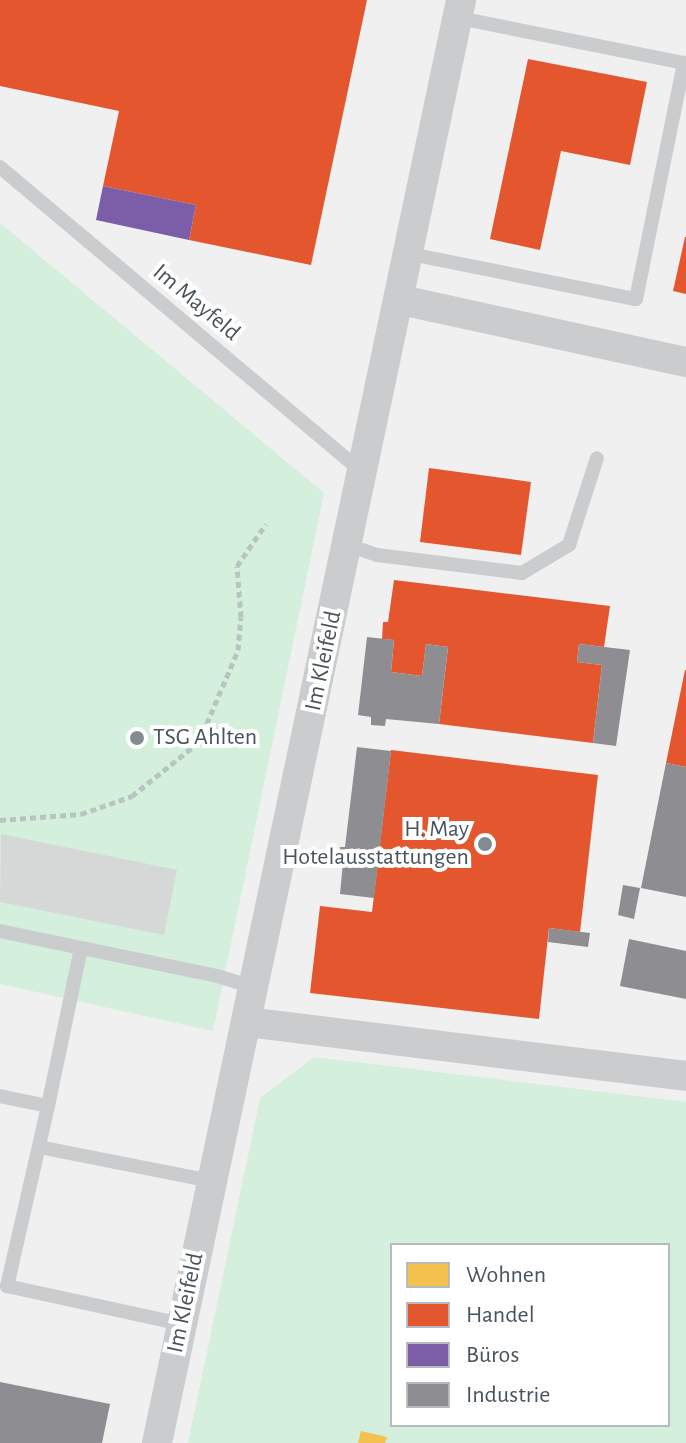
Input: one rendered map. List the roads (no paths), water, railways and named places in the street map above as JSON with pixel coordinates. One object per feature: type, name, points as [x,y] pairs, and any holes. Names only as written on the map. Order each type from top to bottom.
[{"type":"street","name":"Im Kleifeld","points":[[157,1443],[401,300],[459,9]]},
{"type":"street","points":[[401,300],[686,362]]},
{"type":"street","points":[[247,1022],[686,1076]]},
{"type":"lane","points":[[410,254],[636,299],[684,63],[459,9]]},
{"type":"lane","name":"Im Mayfeld","points":[[0,167],[364,474]]},
{"type":"lane","points":[[348,545],[377,555],[522,573],[569,545],[597,458]]},
{"type":"lane","points":[[0,931],[254,987]]},
{"type":"lane","points":[[81,948],[39,1147],[3,1286],[181,1324]]},
{"type":"lane","points":[[0,1096],[48,1106]]},
{"type":"lane","points":[[39,1147],[211,1181]]},
{"type":"place","name":"TSG Ahlten","points":[[137,738]]},
{"type":"place","name":"H. May Hotelausstattungen","points":[[485,844]]}]
